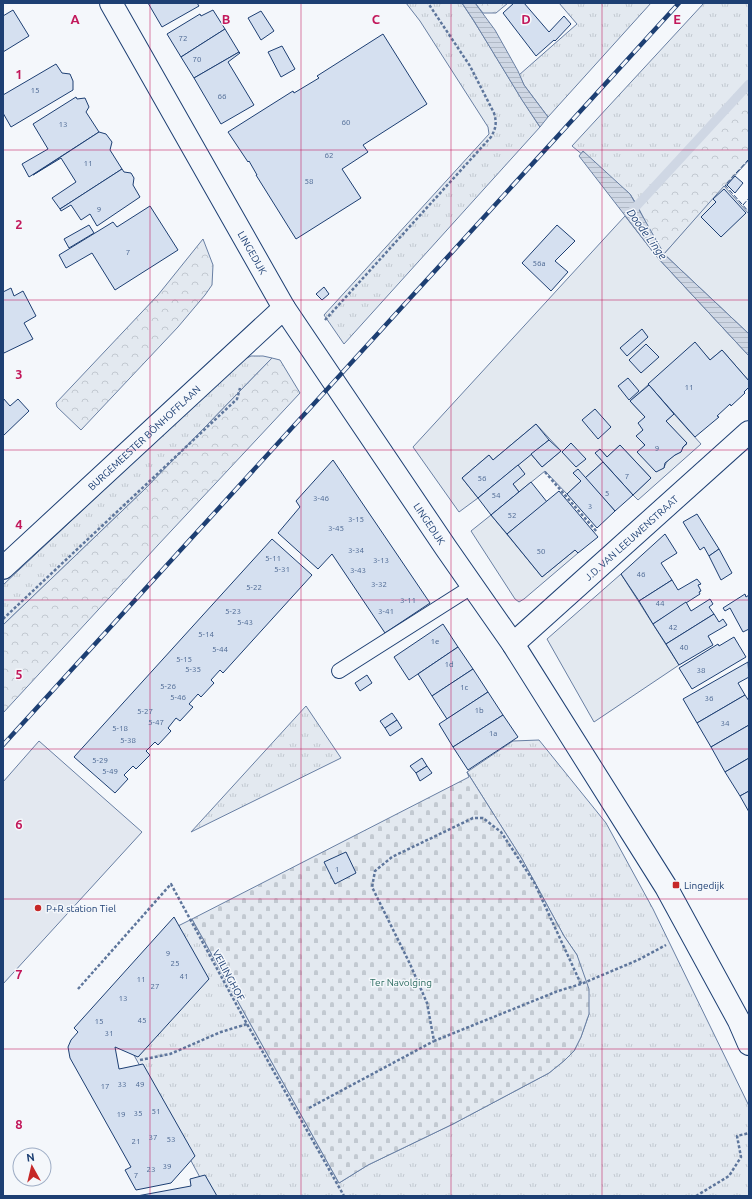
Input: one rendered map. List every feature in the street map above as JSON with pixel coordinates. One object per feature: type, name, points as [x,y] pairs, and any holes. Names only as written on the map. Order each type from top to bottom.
[{"type":"street","name":"LINGEDIJK","points":[[111,3],[284,308],[446,548],[513,644],[666,887],[739,1021],[749,1044]]},
{"type":"street","name":"BURGEMEESTER BÖNHOFFLAAN","points":[[3,568],[284,308]]},
{"type":"street","name":"J.D. VAN LEEUWENSTRAAT","points":[[513,644],[749,432]]},
{"type":"lane","points":[[339,671],[473,586]]},
{"type":"path","points":[[307,341],[495,131],[496,120],[494,114],[473,73],[428,3]]},
{"type":"path","points":[[3,619],[237,399],[241,385]]},
{"type":"path","points":[[545,472],[614,552]]},
{"type":"path","points":[[434,1041],[427,1003],[410,964],[372,887],[375,871],[392,857],[474,818],[483,818],[501,832],[534,882],[581,984]]},
{"type":"path","name":"VEILINGHOF","points":[[78,989],[171,884],[247,1024],[344,1196]]},
{"type":"path","points":[[309,1108],[434,1041],[558,991],[581,984],[638,960],[691,932]]},
{"type":"path","points":[[140,1060],[170,1054],[214,1035],[247,1024]]},
{"type":"path","points":[[696,1196],[729,1176],[740,1157],[737,1136],[749,1133]]},
{"type":"green space","points":[[406,3],[462,3],[540,127],[344,344],[324,315],[489,134],[488,127],[420,21]]},
{"type":"green space","points":[[475,3],[508,3],[496,13],[483,13]]},
{"type":"green space","points":[[559,3],[651,3],[548,117],[524,85],[519,75],[577,24]]},
{"type":"green space","points":[[704,3],[749,3],[749,81],[637,205],[630,194],[572,146]]},
{"type":"green space","points":[[749,84],[749,160],[664,254],[637,205]]},
{"type":"green space","points":[[724,186],[749,214],[749,334],[664,254]]},
{"type":"green space","points":[[625,216],[657,257],[749,356],[749,381],[722,350],[710,360],[695,343],[630,401],[645,417],[643,430],[637,436],[664,468],[668,460],[681,452],[683,447],[687,444],[666,421],[674,414],[701,444],[638,500],[633,495],[651,478],[620,445],[607,457],[600,449],[596,453],[603,462],[585,478],[574,473],[581,481],[567,494],[545,471],[519,492],[513,484],[518,465],[531,454],[542,467],[561,451],[536,424],[493,460],[489,455],[462,478],[478,498],[459,512],[413,447]]},
{"type":"green space","points":[[203,239],[213,265],[212,285],[178,327],[81,430],[57,407],[56,403],[158,295]]},
{"type":"green space","points":[[251,356],[272,358],[144,490],[3,625],[3,585],[241,361]]},
{"type":"green space","points":[[272,358],[280,360],[300,393],[3,713],[3,625],[144,490]]},
{"type":"green space","points":[[491,515],[542,577],[575,550],[578,553],[519,602],[515,599],[471,531]]},
{"type":"green space","points":[[621,574],[679,665],[594,722],[547,639]]},
{"type":"green space","points":[[306,706],[341,758],[191,832]]},
{"type":"green space","points":[[539,740],[606,823],[653,909],[749,1106],[749,1196],[210,1196],[128,1044],[164,933],[192,919],[339,1183],[368,1165],[453,1124],[549,1073],[574,1051],[581,1037],[589,1014],[577,955],[564,936],[522,859],[467,772],[513,741]]},
{"type":"green space","name":"Ter Navolging","points":[[467,772],[522,859],[564,936],[577,955],[589,989],[589,1014],[581,1037],[574,1051],[549,1073],[453,1124],[368,1165],[339,1183],[192,919],[469,777]]},
{"type":"shaded area","name":"P+R station Tiel","points":[[39,741],[142,832],[3,984],[3,782]]},
{"type":"water","points":[[462,3],[475,3],[495,30],[518,71],[524,85],[548,117],[540,127],[522,100]]},
{"type":"water","name":"Doode Linge","points":[[583,151],[630,194],[664,254],[749,334],[749,356],[657,257],[579,156]]},
{"type":"building","points":[[148,3],[197,3],[199,6],[162,27]]},
{"type":"building","points":[[514,3],[524,3],[549,32],[564,16],[571,24],[555,41],[554,40],[536,56],[503,13]]},
{"type":"building","points":[[13,10],[29,36],[3,52],[3,16]]},
{"type":"building","points":[[213,10],[225,29],[181,57],[167,34],[200,14],[201,16]]},
{"type":"building","points":[[261,11],[274,31],[261,40],[248,18]]},
{"type":"building","points":[[225,29],[239,52],[194,78],[181,57]]},
{"type":"building","points":[[383,34],[427,104],[363,145],[368,152],[342,169],[361,198],[296,239],[256,175],[249,161],[248,162],[228,132],[293,91],[294,93],[319,78],[317,76]]},
{"type":"building","points":[[282,46],[295,69],[281,77],[268,52]]},
{"type":"building","points":[[239,52],[240,53],[228,62],[254,105],[221,124],[194,78]]},
{"type":"building","points":[[56,64],[62,73],[70,74],[73,81],[73,90],[11,127],[3,113],[3,95]]},
{"type":"building","points":[[76,97],[77,99],[85,98],[89,107],[86,112],[99,132],[29,177],[22,164],[48,149],[33,124]]},
{"type":"building","points":[[99,132],[106,134],[112,142],[110,150],[122,169],[60,209],[52,198],[76,182],[61,158],[33,175]]},
{"type":"building","points":[[122,169],[124,172],[131,173],[134,178],[133,185],[140,197],[97,226],[90,214],[81,220],[71,205],[61,211],[60,209]]},
{"type":"building","points":[[735,176],[743,183],[735,193],[727,185]]},
{"type":"building","points":[[724,189],[746,213],[721,237],[701,217],[716,202],[713,199]]},
{"type":"building","points":[[150,206],[178,250],[115,290],[92,253],[66,268],[59,255],[113,222],[117,227]]},
{"type":"building","points":[[89,225],[94,233],[69,248],[64,239]]},
{"type":"building","points":[[557,225],[575,241],[555,261],[568,272],[551,291],[522,263]]},
{"type":"building","points":[[324,287],[329,294],[322,300],[316,294]]},
{"type":"building","points":[[11,288],[14,296],[23,291],[36,316],[24,323],[33,339],[4,353],[3,292]]},
{"type":"building","points":[[642,329],[648,337],[627,356],[620,348]]},
{"type":"building","points":[[695,342],[710,360],[722,350],[749,381],[749,387],[744,392],[745,393],[731,406],[730,404],[717,416],[719,417],[695,437],[648,384]]},
{"type":"building","points":[[646,344],[659,357],[641,373],[629,360]]},
{"type":"building","points":[[628,378],[639,391],[629,400],[618,386]]},
{"type":"building","points":[[649,385],[674,414],[666,421],[687,443],[681,452],[665,463],[664,468],[656,472],[637,452],[645,445],[636,436],[643,430],[638,423],[645,417],[630,401]]},
{"type":"building","points":[[3,398],[10,406],[18,399],[29,411],[3,436]]},
{"type":"building","points":[[595,409],[611,427],[598,439],[582,420]]},
{"type":"building","points":[[536,424],[549,440],[478,498],[462,478],[489,455],[493,460]]},
{"type":"building","points":[[549,440],[561,451],[542,467],[531,454]]},
{"type":"building","points":[[571,443],[586,459],[576,467],[562,452]]},
{"type":"building","points":[[620,445],[651,478],[633,495],[595,453],[600,449],[607,457]]},
{"type":"building","points":[[333,460],[430,603],[385,633],[332,554],[318,569],[278,533],[300,507],[296,501]]},
{"type":"building","points":[[603,462],[633,495],[615,511],[585,478]]},
{"type":"building","points":[[518,465],[525,474],[513,484],[519,492],[491,515],[478,498]]},
{"type":"building","points":[[578,469],[615,511],[597,528],[567,494],[581,481],[573,473]]},
{"type":"building","points":[[531,482],[547,502],[507,534],[491,515]]},
{"type":"building","points":[[559,491],[598,537],[578,553],[575,550],[542,577],[507,534]]},
{"type":"building","points":[[697,514],[719,549],[709,556],[704,547],[700,550],[683,522]]},
{"type":"building","points":[[665,534],[677,553],[661,563],[672,580],[639,601],[621,574]]},
{"type":"building","points":[[272,539],[312,575],[223,673],[220,670],[211,680],[214,683],[201,697],[198,694],[189,704],[193,707],[180,721],[176,718],[168,728],[171,731],[158,745],[155,742],[146,751],[150,755],[136,769],[133,766],[124,775],[128,779],[115,793],[74,757]]},
{"type":"building","points":[[719,549],[732,573],[721,580],[709,556]]},
{"type":"building","points":[[697,579],[701,584],[698,585],[701,591],[699,592],[700,594],[653,624],[639,601],[672,580],[678,590]]},
{"type":"building","points":[[745,594],[746,597],[749,595],[749,629],[743,632],[730,608],[725,611],[723,608]]},
{"type":"building","points":[[710,599],[713,604],[709,607],[714,614],[666,644],[653,624],[686,602],[691,611]]},
{"type":"building","points":[[714,614],[719,622],[723,619],[727,625],[708,636],[713,645],[679,665],[666,644]]},
{"type":"building","points":[[443,624],[458,647],[409,680],[394,657]]},
{"type":"building","points":[[734,637],[746,657],[692,689],[679,668],[718,644],[719,646]]},
{"type":"building","points":[[458,647],[473,669],[432,696],[418,674]]},
{"type":"building","points":[[748,662],[749,677],[738,683],[745,695],[697,723],[683,699]]},
{"type":"building","points":[[473,669],[488,692],[447,719],[432,696]]},
{"type":"building","points":[[367,675],[372,683],[360,691],[355,683]]},
{"type":"building","points":[[488,692],[503,715],[453,747],[439,724]]},
{"type":"building","points":[[745,695],[749,701],[749,725],[711,747],[697,723]]},
{"type":"building","points":[[392,713],[397,720],[385,728],[380,721]]},
{"type":"building","points":[[503,715],[518,737],[468,770],[453,747]]},
{"type":"building","points":[[397,720],[402,728],[390,736],[385,728]]},
{"type":"building","points":[[749,725],[749,758],[725,772],[711,747]]},
{"type":"building","points":[[422,758],[427,766],[416,773],[410,766]]},
{"type":"building","points":[[749,758],[749,791],[740,796],[725,772]]},
{"type":"building","points":[[427,766],[432,773],[420,781],[416,773]]},
{"type":"building","points":[[749,791],[749,812],[740,796]]},
{"type":"building","points":[[346,852],[356,873],[335,884],[324,862]]},
{"type":"building","points":[[174,917],[209,979],[138,1057],[115,1047],[119,1069],[143,1064],[195,1156],[171,1183],[136,1190],[125,1170],[131,1167],[70,1058],[68,1047],[71,1040],[78,1032],[74,1028]]},
{"type":"building","points":[[205,1175],[217,1196],[137,1196],[191,1186],[190,1179]]},
{"type":"waterway","name":"Doode Linge","points":[[632,211],[749,84]]},
{"type":"railway","points":[[3,745],[679,3]]},
{"type":"fence","points":[[749,159],[725,185],[749,212]]},
{"type":"fence","points":[[743,205],[749,198]]},
{"type":"place","name":"Lingedijk","points":[[676,885]]},
{"type":"place","name":"P+R station Tiel","points":[[38,908]]}]
